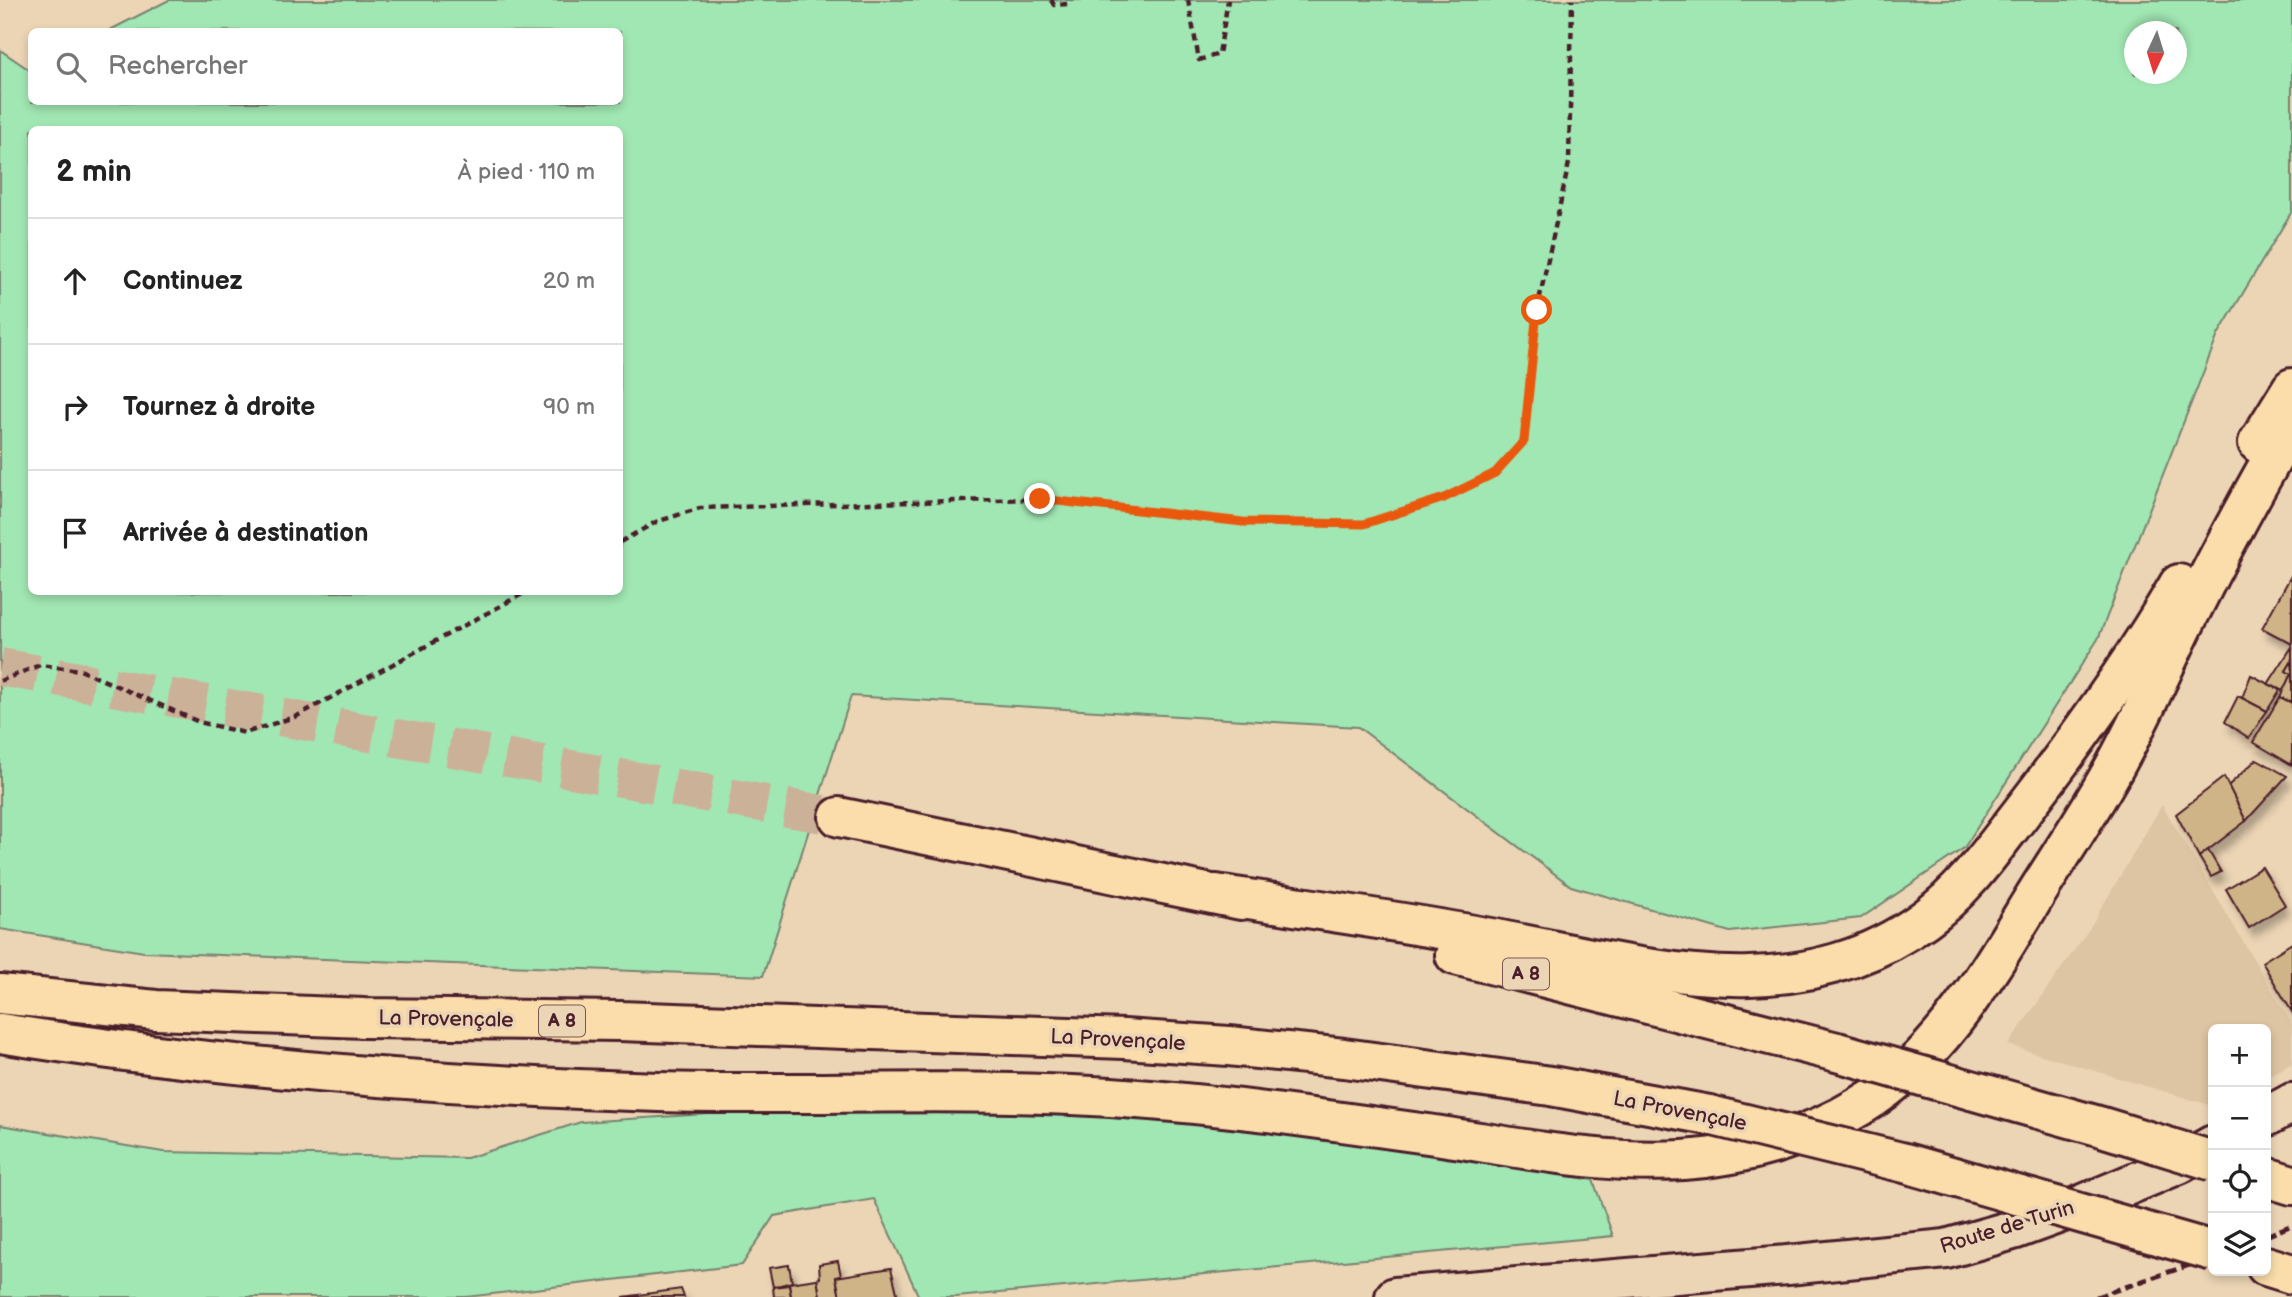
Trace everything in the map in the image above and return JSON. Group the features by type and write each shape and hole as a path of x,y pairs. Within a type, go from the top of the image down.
{"highway":[{"path":"1216,894 1700,976 1758,978 1807,970 1846,959 1891,941 1926,919 1955,894 2010,827 2080,733 2158,620 2250,456 2292,388"},
{"path":"0,1032 272,1068 524,1086 664,1092 950,1091 1090,1096 1186,1103 1564,1154 1641,1160 1717,1157 1770,1146 1825,1124 1866,1103 1924,1054 1979,986 2112,772 2193,607 2292,425"},
{"name":"A 8","path":"839,817 1216,894 1837,1052 2090,1123 2208,1159"},
{"name":"La Provençale","path":"0,995 156,1010 364,1018 620,1021 1124,1039 1344,1058 1551,1086 1709,1115 1905,1163 2208,1250"},
{"path":"2271,1179 2292,1185"},
{"path":"2271,1268 2292,1274"}],"street":[{"path":"2271,1114 2292,1103"},
{"name":"Route de Turin","path":"1395,1297 1788,1265 1946,1249 2016,1229 2074,1208 2179,1164 2208,1148"}],"path":[{"path":"1051,0 1054,5 1068,4 1070,0"},
{"path":"1188,0 1199,60 1219,54 1228,0"},
{"path":"623,540 656,522 700,508 900,502 1040,499 1243,522 1364,524 1444,498 1495,473 1524,441 1537,310 1569,163 1573,0"},
{"path":"0,681 40,665 80,670 199,722 245,733 297,716 520,595"}],"shaded area":[{"path":"2162,805 2292,1024 2292,1063 2271,1075 2271,1024 2208,1024 2208,1105 2008,1045 2089,929"}],"green space":[{"path":"169,0 2292,0 2292,211 2218,335 2098,639 1964,848 1861,918 1730,932 1571,886 1358,727 851,696 763,976 144,952 0,929 0,50 28,69 28,105 623,105 623,28 114,28"},
{"path":"821,1107 1099,1109 1370,1142 1593,1180 1613,1236 956,1297 919,1297 874,1199 774,1216 742,1265 466,1297 0,1297 0,1125 163,1152 467,1158 581,1122"}],"building":[{"path":"2292,574 2292,644 2262,628"},
{"path":"2292,647 2292,661 2286,671 2291,674 2283,691 2268,684"},
{"path":"2292,661 2292,703 2280,697 2291,674 2286,671"},
{"path":"2251,675 2280,690 2267,711 2242,698"},
{"path":"2238,696 2267,711 2249,738 2225,722"},
{"path":"2280,697 2292,703 2292,765 2253,742"},
{"path":"2257,759 2287,776 2246,821 2228,786"},
{"path":"2224,777 2246,821 2199,857 2176,814"},
{"path":"2208,850 2221,872 2211,877 2199,857"},
{"path":"2262,867 2285,905 2249,928 2226,889"},
{"path":"2292,943 2292,1012 2262,962"},
{"path":"838,1261 841,1276 836,1277 840,1297 820,1297 817,1279 820,1278 819,1264"},
{"path":"789,1265 792,1282 773,1287 769,1268"},
{"path":"891,1268 898,1297 840,1297 836,1277"},
{"path":"817,1279 820,1297 791,1297 789,1283"},
{"path":"789,1285 791,1297 774,1297 773,1287"},
{"path":"681,1289 684,1297 623,1297"}],"tunnel":[{"path":"0,667 839,817"}],"railway":[{"path":"2271,1234 2292,1225"},
{"path":"2096,1297 2208,1259"}],"route":[{"path":"1040,499 1243,522 1364,524 1444,498 1495,473 1524,441 1537,310"}]}
